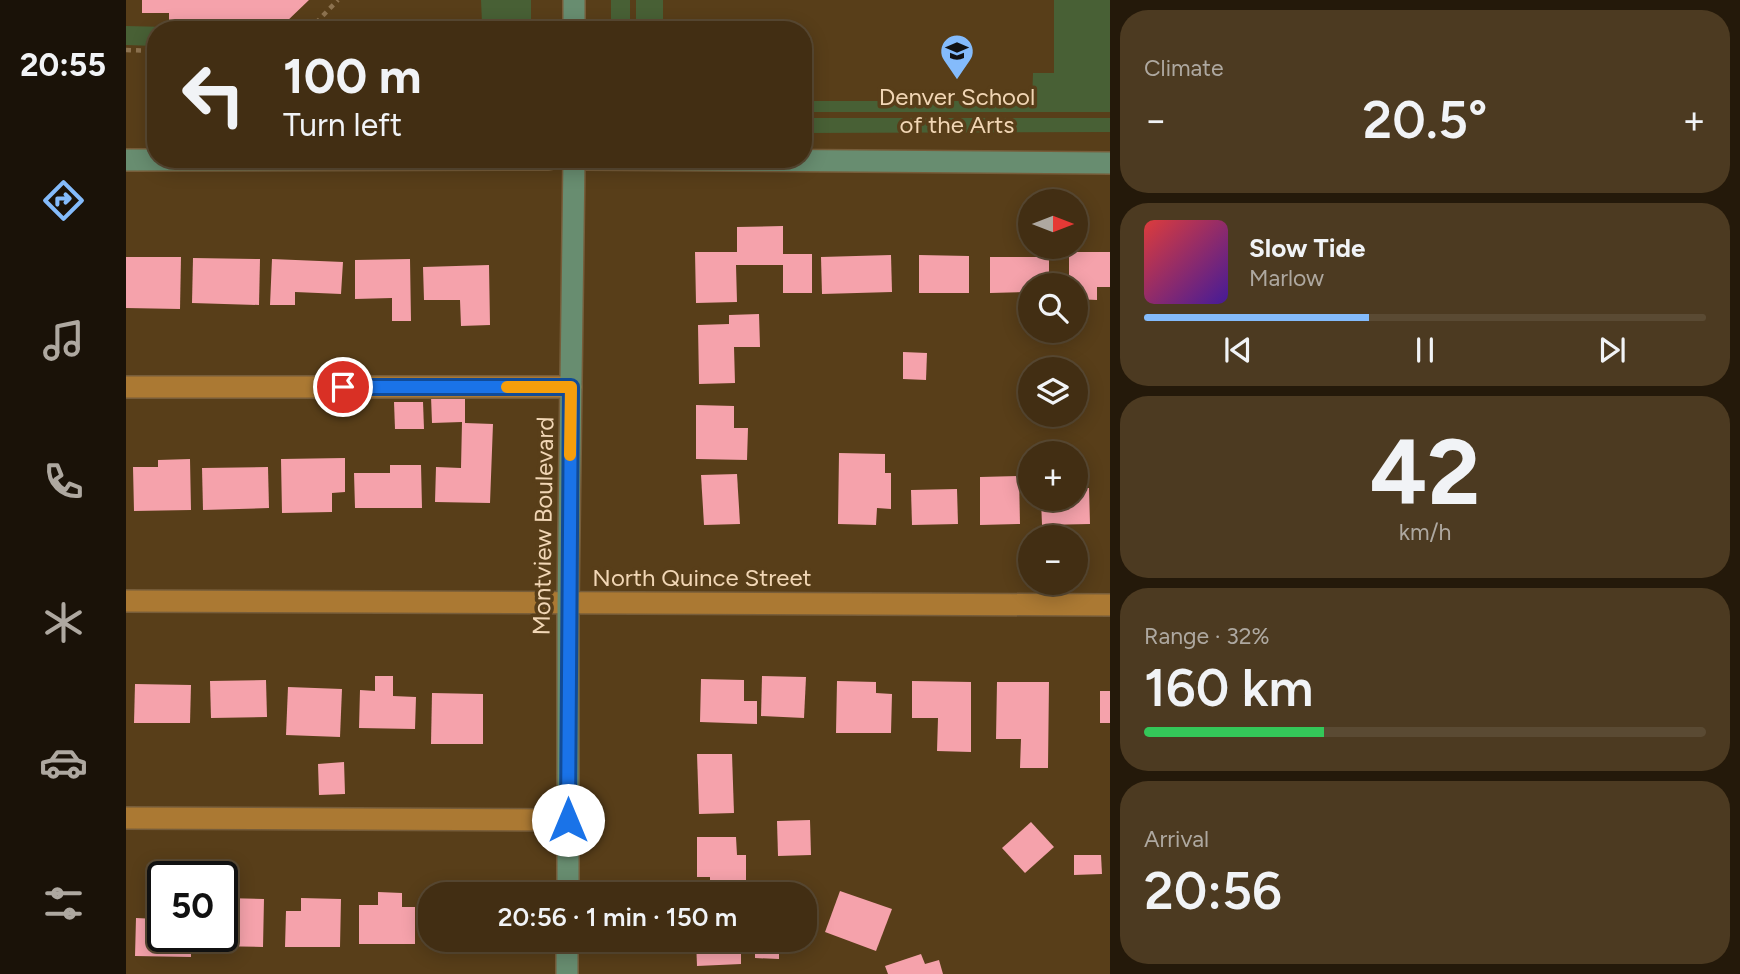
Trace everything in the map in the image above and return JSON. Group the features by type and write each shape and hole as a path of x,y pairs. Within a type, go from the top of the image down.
{"main road":[{"path":"574,0 574,21"},
{"path":"126,160 147,160"},
{"path":"812,161 1110,163"},
{"name":"Montview Boulevard","path":"568,882 568,603 574,168"},
{"path":"567,952 567,974"}],"street":[{"path":"126,387 571,387"},
{"name":"North Quince Street","path":"126,601 1110,605"},
{"path":"126,818 568,820"}],"path":[{"path":"318,21 338,0"},
{"path":"126,50 147,51"}],"green space":[{"path":"481,0 531,0 531,21 482,21"},
{"path":"611,0 630,0 630,21 611,21"},
{"path":"636,0 663,0 663,21 636,21"},
{"path":"1054,0 1110,0 1110,112 812,112 812,101 1032,101 1033,73 1054,73"},
{"path":"126,26 147,27 147,46 126,45"},
{"path":"812,118 1110,118 1110,132 812,133"}],"building":[{"path":"142,0 309,0 287,21 169,21 169,13 142,13"},
{"path":"783,226 783,254 812,254 812,293 783,293 783,265 736,265 737,302 696,303 695,252 737,252 737,227"},
{"path":"1088,252 1110,252 1110,287 1097,287 1097,300 1088,300 1088,273 1069,273 1069,259 1088,259"},
{"path":"891,255 892,292 822,294 821,257"},
{"path":"919,255 969,256 969,293 919,293"},
{"path":"126,257 181,257 180,309 126,308"},
{"path":"990,257 1049,259 1049,273 1018,273 1018,292 990,293"},
{"path":"193,258 260,259 259,305 192,303"},
{"path":"272,259 343,262 341,294 295,292 295,305 270,305"},
{"path":"410,259 411,321 392,321 392,298 355,299 355,260"},
{"path":"489,265 490,325 461,326 460,300 424,300 423,267"},
{"path":"759,314 760,347 734,347 735,383 699,384 698,325 729,324 729,315"},
{"path":"903,352 927,353 926,380 903,379"},
{"path":"465,395 465,423 493,424 490,503 435,502 436,467 461,468 462,422 432,423 431,396"},
{"path":"394,402 423,402 424,429 395,429"},
{"path":"696,405 734,406 734,428 748,428 747,460 696,459"},
{"path":"839,453 885,454 885,473 891,473 891,509 877,508 876,525 838,524"},
{"path":"345,458 345,492 332,493 332,512 282,513 281,459"},
{"path":"190,459 191,510 134,511 133,467 158,467 158,460"},
{"path":"390,465 421,465 422,508 355,508 354,473 390,473"},
{"path":"268,467 269,508 203,510 202,468"},
{"path":"737,474 740,524 704,525 701,475"},
{"path":"1018,476 1020,524 980,525 980,477"},
{"path":"1089,488 1090,524 1042,525 1041,511 1088,511"},
{"path":"957,489 958,524 912,525 911,490"},
{"path":"375,676 393,676 393,696 416,697 415,729 359,728 360,690 375,691"},
{"path":"762,676 806,677 804,718 761,716"},
{"path":"701,679 744,680 744,701 757,701 757,724 700,722"},
{"path":"266,680 267,717 211,718 210,681"},
{"path":"837,681 876,682 876,693 892,694 891,733 836,733"},
{"path":"912,681 971,682 971,752 937,751 938,718 912,718"},
{"path":"997,682 1049,682 1048,768 1020,768 1021,739 996,739"},
{"path":"135,684 191,685 190,723 134,723"},
{"path":"288,687 342,689 340,737 286,735"},
{"path":"1100,691 1110,691 1110,723 1100,723"},
{"path":"432,693 483,694 483,744 431,744"},
{"path":"697,754 732,754 734,813 699,814"},
{"path":"344,762 345,794 319,795 318,764"},
{"path":"810,820 811,855 778,856 777,821"},
{"path":"1031,822 1054,847 1025,873 1002,848"},
{"path":"697,837 736,837 737,855 746,855 746,882 710,882 710,877 697,877"},
{"path":"1074,855 1101,855 1102,874 1074,875"},
{"path":"840,891 892,909 876,951 825,932"},
{"path":"378,892 402,893 402,907 415,907 415,944 359,944 359,905 378,905"},
{"path":"238,898 264,899 263,947 238,947"},
{"path":"301,898 341,899 340,947 285,947 286,911 301,911"},
{"path":"136,918 147,919 147,952 191,952 191,957 135,956"},
{"path":"696,952 741,952 741,964 697,966"},
{"path":"755,952 779,952 779,959 755,958"},
{"path":"921,954 925,964 939,960 943,974 888,974 885,966"}],"slow traffic":[{"path":"507,387 571,387 570,455"}],"place":[{"name":"Denver School of the Arts","path":"957,81"}],"route":[{"path":"343,387 571,387 568,820"}]}
